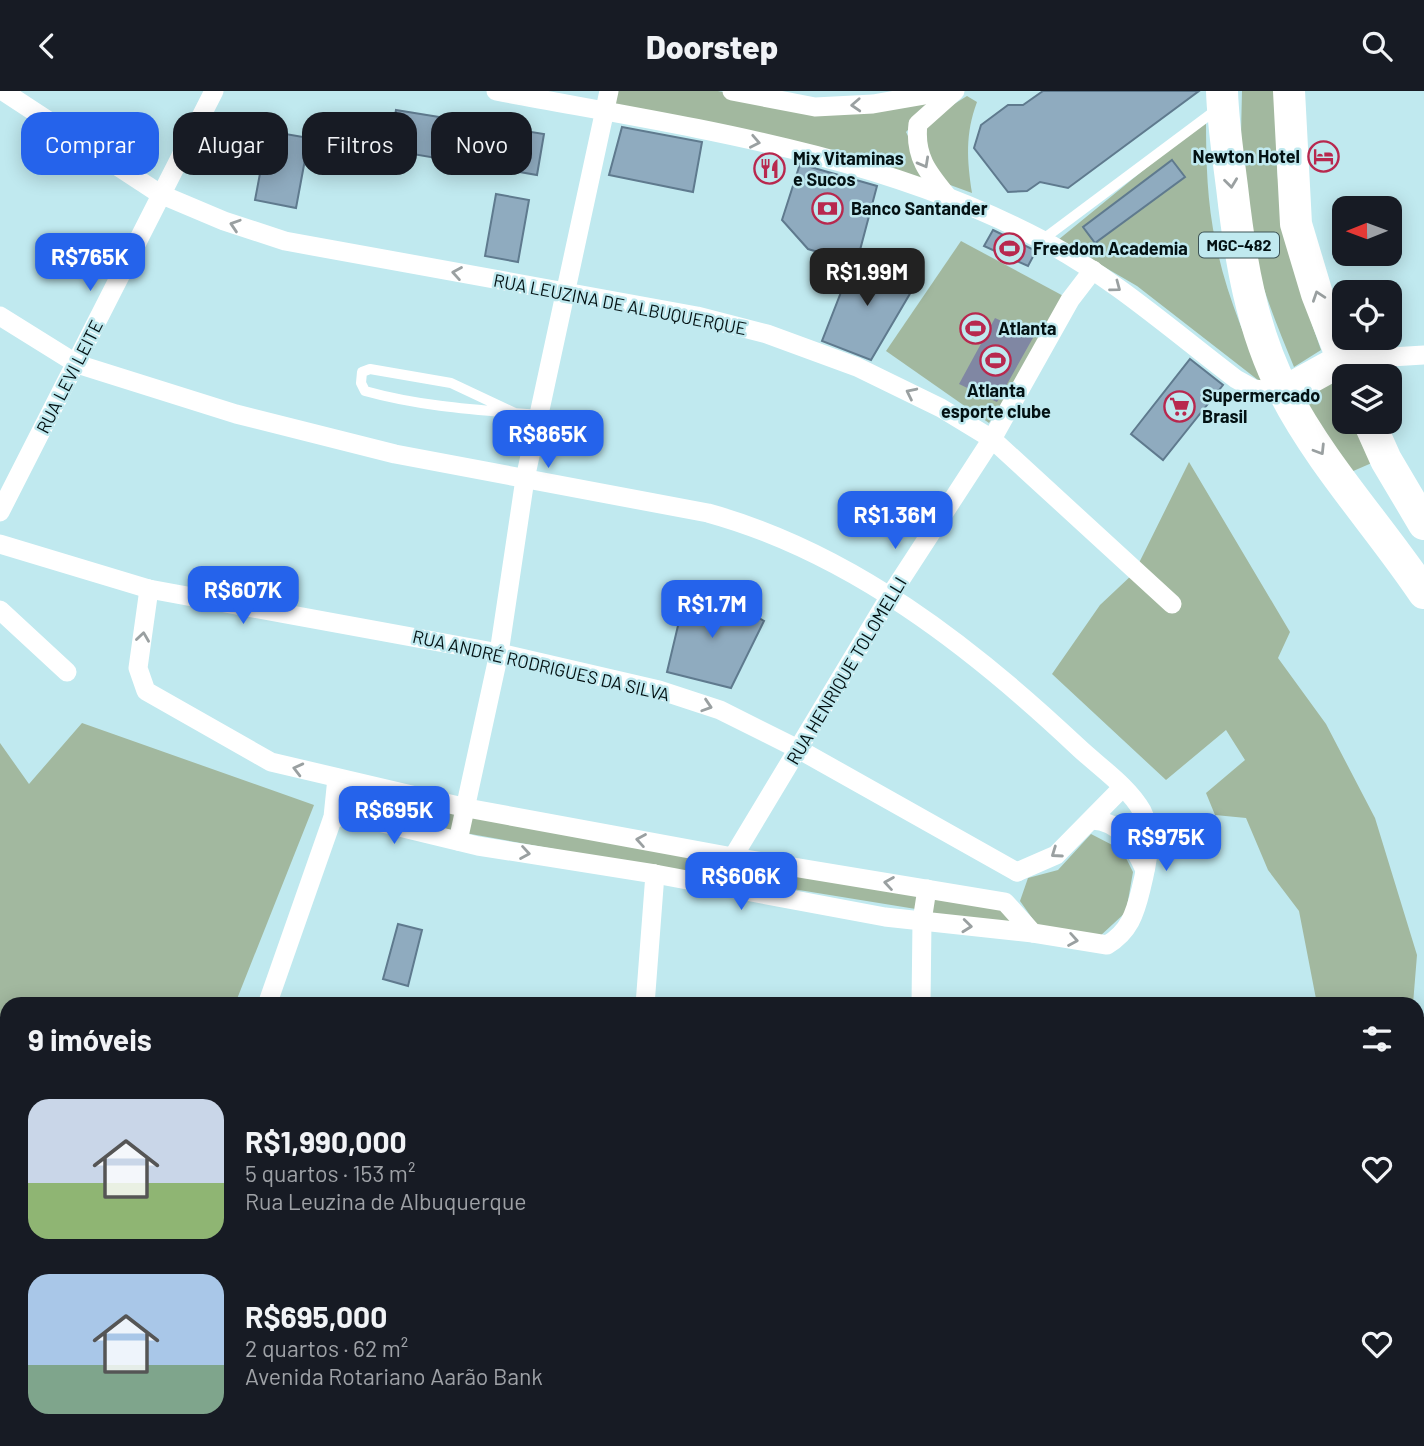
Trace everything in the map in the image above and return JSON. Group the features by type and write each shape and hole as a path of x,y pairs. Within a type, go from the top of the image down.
{"highway":[{"name":"MGC-482","path":"1289,91 1296,224 1317,294 1344,364"},
{"name":"MGC-482","path":"1222,98 1237,235 1250,307 1284,392 1348,488 1424,593"},
{"path":"1284,392 1332,373"},
{"path":"1375,434 1386,460 1421,521"},
{"path":"1348,488 1367,487 1380,479 1386,460"},
{"path":"1386,540 1388,523 1397,516 1421,521"}],"street":[{"name":"RUA LEUZINA DE ALBUQUERQUE","path":"4,91 160,194 224,222 285,241 689,314 772,336 857,367 941,408 992,439 1172,604"},
{"name":"RUA LEVI LEITE","path":"0,512 214,91"},
{"path":"496,91 809,152 948,197 1042,240 1093,270 1236,379 1254,389 1284,392"},
{"path":"458,841 499,653 525,479 608,91"},
{"path":"732,91 815,107 873,104 948,91"},
{"path":"948,197 918,155 916,140 918,124 956,91"},
{"name":"RUA HENRIQUE TOLOMELLI","path":"723,888 733,857 800,750 890,596 992,439 1070,300 1093,270"},
{"path":"0,316 77,364 249,418 395,454 708,513 759,527 815,554 890,596 1013,685 1122,788 1142,811 1149,841 1146,871 1135,916 1122,936 1107,945 1033,933 922,921 458,841 358,817 333,817"},
{"path":"1370,364 1424,355"},
{"name":"RUA ANDRÉ RODRIGUES DA SILVA","path":"0,544 149,589 499,653 659,690 720,711 800,750 1017,872"},
{"path":"149,589 138,668 146,691 271,762 467,808 733,857 1005,902 1033,933"},
{"path":"0,610 67,672"},
{"path":"270,997 333,817 337,778"},
{"path":"1005,902 1017,872 1056,855 1122,788"},
{"path":"1092,820 1107,821 1134,845 1146,871"},
{"path":"646,997 655,874"},
{"path":"921,997 922,921 927,889"}],"lane":[{"path":"1042,240 1222,98"},
{"path":"515,413 450,383 370,369 362,372 360,383 365,391 407,403 515,413 538,415"}],"green space":[{"path":"614,91 718,91 779,105 938,98 906,132 936,192 611,109"},
{"path":"1242,91 1278,91 1276,158 1279,190 1299,283 1321,350 1294,367 1262,282 1248,230 1242,178"},
{"path":"967,96 977,102 970,125 968,147 972,193 942,182 926,146 922,124"},
{"path":"1206,119 1209,198 1220,263 1237,317 1267,387 1137,286 1058,240"},
{"name":"Atlanta","path":"961,241 1069,299 989,423 886,351"},
{"path":"1330,374 1332,434 1359,434 1374,462 1351,472 1300,393"},
{"path":"1189,462 1290,632 1278,658 1326,724 1375,818 1417,955 1414,997 1316,997 1299,911 1268,870 1246,818 1215,815 1206,793 1245,760 1226,730 1166,780 1052,674 1100,605 1134,573"},
{"path":"82,723 314,805 238,997 0,997 0,743 29,784"},
{"path":"354,785 456,812 455,831 361,811"},
{"path":"466,816 727,860 722,879 465,833"},
{"path":"1091,834 1122,850 1133,872 1126,912 1099,937 1037,925 1020,901 1028,878 1058,870"},
{"path":"735,862 922,893 922,910 731,879"},
{"path":"932,897 1002,906 1023,927 932,914"}],"water":[{"name":"Atlanta esporte clube","path":"995,318 1034,336 997,402 959,384"}],"building":[{"path":"1043,91 1199,91 1068,188 1040,182 1027,191 1008,192 974,148 981,125 1008,105 1023,105"},
{"path":"417,113 431,116 431,157 417,155"},
{"path":"622,127 702,142 693,192 609,175"},
{"path":"532,132 544,134 537,175 532,174"},
{"path":"288,134 302,137 302,175 296,208 255,200 260,175 288,175"},
{"path":"1172,160 1185,177 1095,243 1083,227"},
{"name":"Banco Santander","path":"800,164 877,186 860,250 828,255 808,249 782,220"},
{"path":"496,194 529,200 518,262 485,256"},
{"name":"Freedom Academia","path":"993,230 1036,251 1028,266 984,246"},
{"path":"854,259 918,280 871,360 822,341"},
{"name":"Supermercado Brasil","path":"1190,359 1223,385 1163,460 1131,434"},
{"path":"686,592 732,603 764,621 731,688 667,672"},
{"path":"398,924 422,930 408,986 383,979"}],"place":[{"name":"Newton Hotel","path":"1323,157"},
{"name":"Mix Vitaminas e Sucos","path":"770,169"},
{"name":"Banco Santander","path":"828,209"},
{"name":"Freedom Academia","path":"1010,249"},
{"name":"Atlanta","path":"975,329"},
{"name":"Atlanta esporte clube","path":"996,360"},
{"name":"Supermercado Brasil","path":"1179,406"}]}
